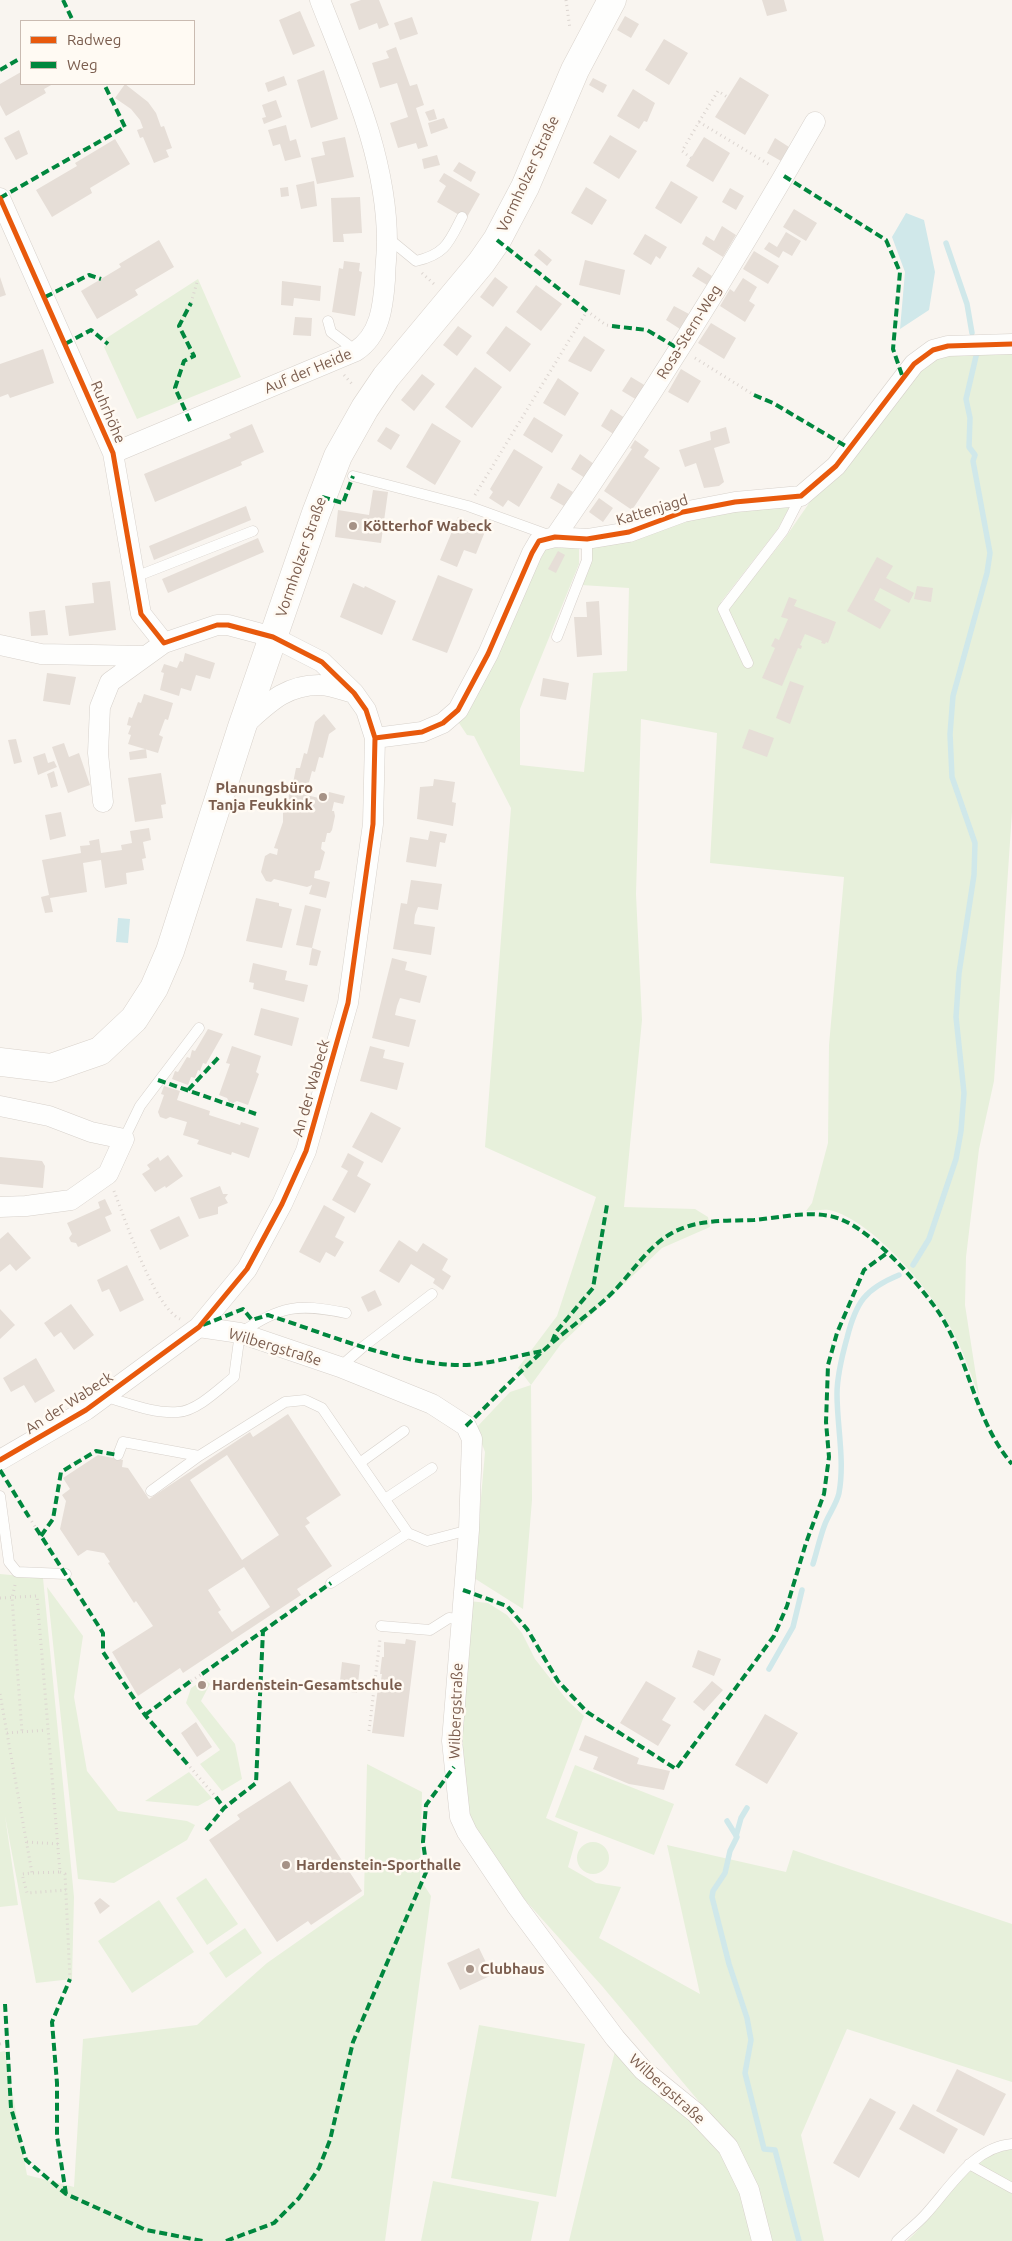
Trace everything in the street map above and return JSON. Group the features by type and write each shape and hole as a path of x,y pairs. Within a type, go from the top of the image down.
{"main road":[{"name":"Vormholzer Straße","path":"0,1062 51,1068 100,1051 134,1019 154,988 170,951 242,727 316,513 338,456 369,401 410,347 475,270 497,240 525,187 575,70 612,0"}],"street":[{"name":"Auf der Heide","path":"113,453 356,351 365,345 372,335 378,321 383,300 387,236 384,202 373,146 350,76 320,0"},
{"name":"Rosa-Stern-Weg","path":"555,537 614,452 680,349 815,122"},
{"name":"Ruhrhöhe","path":"0,198 113,453 141,614 164,643"},
{"path":"801,496 836,466 914,364 933,350 948,346 1012,344"},
{"name":"Kattenjagd","path":"555,537 587,539 628,532 683,512 726,504 801,496"},
{"path":"375,738 422,732 443,723 458,710 488,654 532,553 540,541 555,537"},
{"name":"An der Wabeck","path":"0,1460 106,1397 199,1327 247,1268 282,1204 306,1151 348,1003 373,824 375,738 366,710 354,693 322,662 273,637 228,625 217,625 164,643 110,682 100,707 98,753 102,802"},
{"path":"0,646 41,654 144,656"},
{"path":"242,727 277,696 290,689 320,685 354,693"},
{"path":"0,1106 49,1116 91,1132 124,1139 108,1174 71,1200 26,1206 0,1207"},
{"name":"Wilbergstraße","path":"199,1327 240,1333 340,1367 432,1404 466,1426 472,1439 469,1530 452,1741 460,1817 467,1832 516,1905 615,2038 643,2070 696,2113 728,2147 749,2190 762,2241"}],"lane":[{"path":"387,236 416,261 428,258 446,248 462,217"},
{"path":"328,320 332,332 356,351"},
{"path":"353,476 468,506 555,537"},
{"path":"748,663 723,608 783,530 801,496"},
{"path":"135,577 253,531"},
{"path":"557,637 587,560 587,539"},
{"path":"124,1139 140,1106 199,1028"},
{"path":"340,1367 364,1346 432,1294"},
{"path":"106,1397 147,1408 179,1412 206,1400 234,1377 240,1333 268,1315 289,1308 346,1313"},
{"path":"151,1491 198,1456 285,1402 305,1400 322,1408 408,1533 427,1542 469,1530"},
{"path":"360,1462 404,1431"},
{"path":"118,1454 123,1442 198,1456"},
{"path":"385,1499 432,1468"},
{"path":"0,1496 9,1562 17,1572 66,1574"},
{"path":"331,1583 408,1533"},
{"path":"381,1626 430,1630 449,1618 461,1619"},
{"path":"897,2241 924,2216 969,2164 999,2145 1012,2144"},
{"path":"969,2164 1012,2188"}],"path":[{"path":"691,158 682,152 718,91 727,97"},
{"path":"700,122 776,169 784,176"},
{"path":"425,276 429,280"},
{"path":"191,303 198,280"},
{"path":"468,506 587,311 606,325 612,326"},
{"path":"680,349 754,395"},
{"path":"331,362 369,401"},
{"path":"108,1174 150,1278 172,1315 199,1327"},
{"path":"28,1517 36,1528"},
{"path":"17,1572 12,1598 22,1732"},
{"path":"0,1598 37,1596 60,1872"},
{"path":"369,1731 381,1626"},
{"path":"190,1681 202,1674"},
{"path":"0,1694 32,1873"},
{"path":"7,1733 47,1730"},
{"path":"190,1767 216,1796"},
{"path":"27,1842 58,1844"},
{"path":"66,1890 27,1893 22,1874 60,1872 65,1874 66,1890 70,1979"},
{"path":"0,2044 8,2042"}],"green space":[{"path":"198,279 241,377 137,419 104,347 107,344 105,339"},
{"path":"1012,348 1012,812 994,1081 979,1149 966,1257 965,1305 979,1395 947,1321 920,1282 902,1262 865,1228 846,1216 829,1210 806,1211 812,1203 828,1143 829,1045 844,877 710,863 717,733 641,719 636,894 642,1020 624,1207 695,1209 708,1217 710,1227 662,1248 561,1344 531,1385 518,1368 557,1316 596,1197 485,1147 511,808 474,736 467,735 457,720 491,661 546,548 579,548 579,564 520,709 520,765 584,772 593,673 627,671 629,588 581,585 592,546 686,517 792,503 777,530 721,602 729,608 785,538 823,483 932,353"},
{"path":"531,1385 532,1500 523,1609 474,1578 485,1452 476,1428 510,1392"},
{"path":"0,1574 43,1578 74,1897 72,1979 36,1983 5,1816 18,1905 0,1907"},
{"path":"47,1587 83,1636 74,1697 87,1771 118,1811 187,1821 195,1825 187,1840 114,1883 78,1879"},
{"path":"469,1601 488,1603 507,1615 522,1633 535,1659 567,1700 584,1716 546,1818 578,1832 568,1867 596,1883 621,1887 599,1938 700,1994 667,1845 786,1872 793,1850 1012,1924 1012,2082 847,2029 801,2135 824,2241 768,2241 712,2117 602,1986 525,1900 492,1858 465,1815 460,1774"},
{"path":"205,1679 210,1684 201,1701 235,1744 242,1779 222,1791 200,1764 220,1750 186,1703 191,1688"},
{"path":"367,1764 422,1792 420,1879 431,1896 385,2241 0,2241 0,2052 5,2051 27,2175 74,2187 83,2039 197,2025 267,1963 364,1895"},
{"path":"575,1765 674,1804 654,1855 555,1817"},
{"path":"189,1772 212,1798 198,1806 145,1801"},
{"path":"593,1842 604,1847 609,1858 604,1869 593,1874 582,1869 577,1858 582,1847"},
{"path":"206,1878 238,1924 207,1945 176,1898"},
{"path":"159,1900 194,1952 132,1993 98,1941"},
{"path":"245,1928 262,1953 226,1978 209,1953"},
{"path":"479,2025 585,2044 556,2197 451,2178"},
{"path":"616,2047 724,2149 758,2241 569,2241"},
{"path":"1012,2148 1012,2241 907,2241 968,2171 997,2151"},
{"path":"433,2181 539,2202 531,2241 421,2241"}],"water":[{"path":"906,213 924,220 935,272 929,310 900,329 905,272 892,237"},
{"path":"118,918 130,919 128,943 116,942"}],"building":[{"path":"361,0 379,0 389,25 379,29 377,23 359,30 350,4"},
{"path":"762,0 784,0 787,11 767,16"},
{"path":"300,11 315,46 293,55 279,20"},
{"path":"625,16 639,24 631,38 617,30"},
{"path":"412,17 418,34 400,40 394,23"},
{"path":"664,39 688,53 669,85 645,70"},
{"path":"396,47 410,86 417,84 424,105 416,108 428,146 418,149 416,143 398,148 390,123 408,117 397,83 380,88 372,63 389,58 386,51"},
{"path":"324,70 338,119 311,128 297,80"},
{"path":"20,73 20,85 51,85 44,89 46,93 6,116 0,105 0,84"},
{"path":"284,76 287,85 268,92 265,83"},
{"path":"740,77 769,95 745,135 715,117"},
{"path":"593,78 607,85 603,93 589,85"},
{"path":"124,85 126,85 148,102 156,113 161,127 164,126 172,148 166,150 169,157 154,163 143,137 140,138 137,130 143,128 140,120 131,109 115,98"},
{"path":"633,89 655,103 647,122 644,121 639,129 617,116"},
{"path":"276,100 282,117 264,124 262,118 266,117 262,105"},
{"path":"434,109 437,119 429,121 425,112"},
{"path":"444,118 448,128 431,134 428,123"},
{"path":"286,125 290,141 296,139 301,157 285,161 280,144 273,146 268,130"},
{"path":"19,130 28,154 16,160 4,138"},
{"path":"610,135 637,151 619,179 593,163"},
{"path":"345,137 354,177 317,184 311,158 325,155 322,142"},
{"path":"704,137 730,153 713,182 686,166"},
{"path":"775,138 789,147 781,161 767,153"},
{"path":"115,139 130,164 90,188 92,193 52,217 36,190 77,166 75,163"},
{"path":"437,155 440,165 424,169 422,159"},
{"path":"459,162 476,172 471,182 453,171"},
{"path":"444,173 480,194 466,219 437,202 446,186 439,181"},
{"path":"314,181 317,206 301,209 296,185"},
{"path":"671,181 698,197 681,224 655,208"},
{"path":"288,187 289,196 281,197 280,188"},
{"path":"586,187 607,200 592,225 571,213"},
{"path":"730,188 744,196 736,210 722,202"},
{"path":"360,197 362,233 343,234 344,242 333,242 331,198"},
{"path":"794,209 817,223 806,241 783,227"},
{"path":"722,226 736,235 723,257 702,244 706,236 714,241"},
{"path":"786,232 801,241 792,256 783,251 779,258 764,249 769,242 777,247"},
{"path":"645,234 667,247 660,259 656,256 651,265 633,254"},
{"path":"159,240 174,267 135,290 138,295 97,319 81,291 121,267 119,264"},
{"path":"539,249 552,260 547,266 534,255"},
{"path":"754,251 779,266 768,284 743,269"},
{"path":"585,260 625,270 620,295 579,285"},
{"path":"344,261 360,263 359,271 362,272 355,316 332,312 339,268 343,269"},
{"path":"698,267 712,276 707,285 692,276"},
{"path":"0,277 6,295 0,297"},
{"path":"495,277 508,287 493,307 480,297"},
{"path":"743,278 757,287 749,301 755,305 745,322 720,306 730,289 734,292"},
{"path":"282,281 321,286 320,301 294,298 293,306 281,305"},
{"path":"536,285 562,304 541,331 516,312"},
{"path":"674,306 689,314 680,329 666,320"},
{"path":"295,317 312,318 311,336 293,335"},
{"path":"711,323 736,338 724,359 698,343"},
{"path":"458,326 472,336 457,356 443,345"},
{"path":"506,326 531,344 510,372 486,353"},
{"path":"584,336 605,350 591,372 568,361"},
{"path":"43,349 54,383 10,398 8,394 0,397 0,364"},
{"path":"475,367 502,387 472,428 445,407"},
{"path":"681,369 701,381 688,403 668,392"},
{"path":"422,374 435,384 414,411 401,400"},
{"path":"631,377 646,386 637,400 622,391"},
{"path":"558,378 579,393 565,416 543,403"},
{"path":"611,409 625,418 615,435 601,426"},
{"path":"534,417 563,435 552,453 523,435"},
{"path":"432,423 461,441 435,485 406,467"},
{"path":"252,424 264,452 241,462 242,465 155,502 144,474 231,438 229,434"},
{"path":"386,427 400,435 391,450 377,441"},
{"path":"726,427 730,443 714,448 724,482 719,486 704,488 696,463 685,467 679,450 711,440 710,432"},
{"path":"635,440 649,450 644,457 660,468 632,510 604,491 632,449 630,448"},
{"path":"514,449 543,467 519,507 508,500 503,507 489,498 493,492 490,489"},
{"path":"580,454 594,464 585,478 571,469"},
{"path":"558,483 573,492 564,506 550,498"},
{"path":"373,490 388,492 381,543 335,537 338,510 369,515"},
{"path":"599,498 613,508 603,522 589,512"},
{"path":"246,506 251,520 154,560 149,546"},
{"path":"458,517 486,529 476,554 464,550 457,567 440,560"},
{"path":"258,538 264,552 168,593 162,579"},
{"path":"558,551 565,555 556,573 548,569"},
{"path":"877,557 893,566 886,578 914,593 909,603 880,588 874,600 891,610 880,629 847,611"},
{"path":"438,575 473,589 447,653 412,640"},
{"path":"110,581 116,630 69,636 65,606 94,603 92,583"},
{"path":"353,583 364,588 365,586 396,601 382,635 340,617"},
{"path":"917,586 933,588 931,602 914,599"},
{"path":"789,597 797,600 794,606 836,622 828,643 821,643 822,641 805,634 800,645 802,646 801,649 798,648 782,686 762,678 775,648 771,646 775,638 779,640 788,619 781,617"},
{"path":"599,601 602,655 577,657 574,617 587,617 586,602"},
{"path":"45,610 48,635 31,636 29,612"},
{"path":"185,653 215,663 210,679 196,675 191,691 181,688 179,696 160,690 164,673 161,672 164,664 177,668 180,661 183,662"},
{"path":"47,673 76,677 70,705 43,701"},
{"path":"543,678 569,683 566,700 540,696"},
{"path":"790,681 804,686 790,724 776,718"},
{"path":"144,694 173,703 168,720 165,719 159,735 163,737 158,753 128,744 131,735 128,734 131,726 127,725 129,717 132,718 138,702 141,703"},
{"path":"324,714 336,729 329,734 323,758 319,757 315,772 312,771 308,786 293,783 296,768 300,768 304,753 307,754 315,722"},
{"path":"749,729 774,738 767,757 742,748"},
{"path":"16,739 22,762 14,764 8,740"},
{"path":"64,743 69,757 79,753 90,785 68,793 52,747"},
{"path":"146,749 147,758 130,760 129,752"},
{"path":"45,753 48,763 54,761 57,767 38,775 33,757"},
{"path":"54,771 58,786 51,788 47,774"},
{"path":"161,773 166,804 161,805 163,818 135,822 128,778"},
{"path":"434,779 455,782 452,802 456,803 453,826 417,819 420,787 433,786"},
{"path":"290,791 327,800 329,792 345,796 343,804 334,802 332,811 334,811 335,816 332,830 330,833 327,833 325,842 322,842 321,849 325,852 320,870 315,871 314,878 330,882 326,898 309,894 312,885 307,887 274,879 271,882 266,881 261,872 265,856 270,853 277,855 278,849 274,848 283,822 283,809"},
{"path":"61,812 66,836 50,840 45,815"},
{"path":"149,828 151,840 143,842 146,858 142,859 144,870 126,873 127,884 105,888 101,860 83,863 87,892 50,898 53,912 45,913 41,897 49,895 42,860 81,853 80,846 90,845 89,841 99,839 101,853 122,850 121,845 132,843 130,831"},
{"path":"430,831 447,834 445,843 440,842 436,867 406,862 410,837 428,840"},
{"path":"411,880 442,884 438,910 418,907 415,915 414,924 435,927 431,955 393,949 401,903 407,904"},
{"path":"256,898 279,903 279,906 292,909 282,948 246,941"},
{"path":"305,905 321,909 312,948 296,945"},
{"path":"312,948 321,951 317,966 309,965"},
{"path":"392,958 407,962 405,970 427,976 420,1003 400,998 397,1006 395,1015 416,1020 409,1047 372,1038"},
{"path":"253,963 287,971 285,980 308,985 304,1002 253,989 254,983 249,982"},
{"path":"261,1008 299,1018 292,1046 254,1035"},
{"path":"208,1029 223,1034 206,1064 203,1063 195,1078 191,1077 188,1085 172,1079 175,1071 178,1072 187,1057 190,1058 192,1050 195,1051"},
{"path":"232,1046 261,1056 256,1072 259,1074 248,1105 237,1101 229,1102 227,1098 219,1095 230,1064 226,1063"},
{"path":"370,1046 385,1050 383,1058 404,1063 397,1090 360,1081"},
{"path":"164,1086 180,1091 177,1100 210,1111 209,1115 240,1125 241,1122 259,1128 249,1158 232,1152 231,1155 197,1144 199,1140 183,1135 187,1122 170,1117 166,1119 160,1117 158,1112 164,1095 161,1094"},
{"path":"371,1112 401,1128 382,1163 352,1147"},
{"path":"348,1153 364,1162 357,1176 371,1184 355,1213 332,1200 348,1171 341,1167"},
{"path":"168,1155 183,1176 166,1188 165,1186 155,1192 142,1174 150,1169 147,1165 158,1157 160,1161"},
{"path":"0,1157 42,1161 45,1166 43,1188 0,1184"},
{"path":"220,1186 223,1194 228,1194 225,1198 228,1203 218,1207 218,1214 199,1219 190,1198"},
{"path":"105,1199 112,1214 105,1217 111,1231 78,1247 69,1238 72,1234 67,1223 100,1208 98,1202"},
{"path":"324,1205 345,1217 335,1237 344,1242 335,1257 326,1252 320,1263 299,1252"},
{"path":"179,1216 189,1236 160,1250 150,1230"},
{"path":"8,1232 31,1258 16,1271 10,1264 0,1272 0,1239"},
{"path":"399,1240 417,1252 423,1243 448,1259 442,1270 451,1276 443,1290 433,1283 435,1279 411,1264 399,1283 379,1271"},
{"path":"127,1265 144,1300 120,1312 109,1289 102,1292 97,1280"},
{"path":"375,1290 382,1305 368,1312 361,1297"},
{"path":"71,1304 94,1335 74,1350 61,1332 54,1337 44,1323"},
{"path":"0,1309 15,1325 0,1339"},
{"path":"36,1358 55,1391 35,1403 24,1385 11,1392 3,1378"},
{"name":"Hardenstein-Gesamtschule","path":"288,1414 341,1495 306,1518 310,1523 305,1526 332,1566 297,1589 301,1595 183,1673 180,1668 138,1696 112,1652 153,1626 136,1601 134,1603 108,1563 110,1562 104,1553 87,1550 78,1556 60,1529 66,1501 62,1495 70,1489 63,1478 98,1455 123,1460 122,1467 128,1468 149,1499 250,1432 253,1437","holes":["227,1455 279,1535 242,1560 190,1480","244,1567 270,1607 232,1632 218,1612 221,1610 208,1590"]},
{"path":"406,1639 416,1641 404,1737 372,1733 379,1680 381,1680 382,1674 380,1674 382,1657 384,1657 384,1642 405,1644"},
{"path":"698,1650 721,1659 714,1676 692,1667"},
{"path":"342,1662 360,1665 357,1693 339,1690"},
{"path":"646,1681 676,1698 662,1720 671,1725 658,1746 620,1723"},
{"path":"712,1681 723,1690 704,1711 693,1702"},
{"path":"765,1714 798,1733 767,1784 735,1765"},
{"path":"196,1722 212,1747 197,1757 181,1733"},
{"path":"585,1735 639,1758 637,1764 670,1771 664,1790 629,1784 593,1769 598,1757 579,1750"},
{"name":"Hardenstein-Sporthalle","path":"290,1781 362,1891 311,1925 308,1921 277,1942 209,1840 240,1819 237,1815"},
{"path":"100,1898 110,1906 100,1914 94,1903"},
{"name":"Clubhaus","path":"479,1948 492,1975 460,1990 447,1963"},
{"path":"957,2069 1006,2094 984,2136 936,2111"},
{"path":"870,2098 896,2112 859,2178 833,2163"},
{"path":"913,2104 958,2129 944,2154 899,2129"}],"waterway":[{"path":"946,243 967,304 972,333"},
{"path":"913,1265 929,1239 956,1159 961,1131 964,1093 956,1017 959,973 974,875 975,843 952,777 950,734 953,696 987,573 990,553 973,461 975,455 969,447 970,418 966,399 977,352"},
{"path":"813,1564 825,1524 837,1501 841,1481 837,1387 850,1326 858,1306 864,1298 887,1280 899,1275"},
{"path":"769,1669 793,1627 802,1590"},
{"path":"736,1836 741,1818 747,1808"},
{"path":"727,1821 737,1837 730,1851 725,1873 713,1891 712,1897 729,1964 747,2018 751,2040 745,2073 764,2149 775,2150 799,2241"}],"marked path":[{"path":"63,0 73,20"},
{"path":"0,70 20,59"},
{"path":"0,198 125,127 104,85"},
{"path":"784,176 886,240 900,272 893,349 903,378"},
{"path":"497,240 587,311"},
{"path":"45,297 89,275 101,279"},
{"path":"190,421 175,388 184,361 194,356 179,326 191,303"},
{"path":"612,326 647,330 679,349"},
{"path":"65,344 91,330 108,344"},
{"path":"754,395 773,403 849,448"},
{"path":"322,497 343,503 353,476"},
{"path":"188,1090 220,1056"},
{"path":"158,1080 256,1114"},
{"path":"552,1342 556,1332 593,1288 607,1205"},
{"path":"466,1426 551,1343 605,1300 663,1238 682,1228 702,1223 821,1215 844,1221 873,1240 902,1267 926,1295 946,1325 956,1345 988,1427 1012,1464"},
{"path":"463,1590 507,1606 527,1629 558,1681 587,1712 676,1769 774,1636 787,1606 806,1543 824,1494 829,1457 826,1422 828,1365 837,1333 864,1270 887,1253"},
{"path":"203,1325 243,1309 252,1320 268,1315 364,1348 439,1364 463,1365 482,1363 542,1351"},
{"path":"41,1536 53,1519 61,1472 96,1451 118,1455"},
{"path":"0,1470 29,1517"},
{"path":"36,1528 103,1633 103,1652 145,1715 190,1767"},
{"path":"202,1674 331,1583"},
{"path":"206,1830 224,1808 256,1783 263,1631"},
{"path":"145,1715 191,1681"},
{"path":"226,2241 274,2223 299,2198 319,2168 330,2140 353,2042 427,1870 423,1842 426,1805 454,1767"},
{"path":"216,1797 224,1808"},
{"path":"66,2194 57,2136 57,2083 52,2022 70,1979"},
{"path":"5,2004 11,2108 26,2160 66,2194 146,2230 203,2241"}],"cycle path":[{"path":"0,198 113,453 141,614 164,643 217,625 228,625 273,637 322,662 354,693 366,710 375,738 373,824 348,1003 306,1151 282,1204 247,1269 199,1327 86,1410 0,1460"},
{"path":"375,738 422,732 443,723 458,710 488,654 539,541 555,537 587,539 629,532 683,512 735,502 801,496 836,466 914,364 933,350 948,346 1012,344"}],"place":[{"name":"Kötterhof Wabeck","path":"353,526"},
{"name":"Planungsbüro Tanja Feukkink","path":"323,797"},
{"name":"Hardenstein-Gesamtschule","path":"202,1685"},
{"name":"Hardenstein-Sporthalle","path":"286,1865"},
{"name":"Clubhaus","path":"470,1969"}]}
